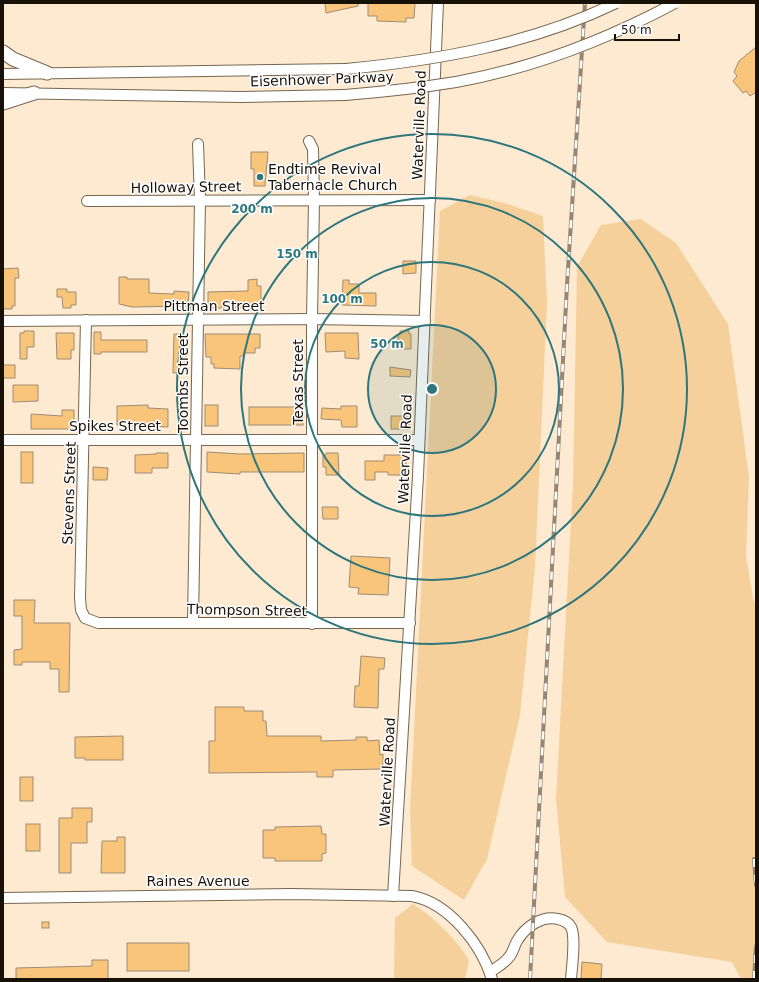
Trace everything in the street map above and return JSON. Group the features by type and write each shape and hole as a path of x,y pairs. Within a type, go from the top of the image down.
{"main road":[{"path":"3,52 12,59 47,73"},
{"path":"3,103 34,93"}],"street":[{"name":"Waterville Road","path":"393,896 410,623 425,321 438,3"},
{"name":"Eisenhower Parkway","path":"3,74 346,69 423,61 491,48 548,30 616,3"},
{"name":"Eisenhower Parkway","path":"3,92 241,97 345,95 406,90 457,82 504,71 560,54 593,42 675,3"},
{"name":"Texas Street","path":"309,141 313,149 314,200 312,319 312,624"},
{"name":"Toombs Street","path":"193,623 200,200 198,144"},
{"name":"Holloway Street","path":"87,201 157,202 200,200 430,200"},
{"name":"Pittman Street","path":"3,321 312,319 425,321"},
{"name":"Stevens Street","path":"85,618 81,610 80,598 85,439 86,320"},
{"name":"Spikes Street","path":"3,440 419,440"},
{"name":"Thompson Street","path":"85,618 98,623 410,623"},
{"name":"Raines Avenue","path":"3,898 291,894 422,897 443,908 455,919 486,962 491,975"},
{"path":"491,975 510,956 517,940 528,928 546,918 556,918 566,922 571,927 573,941 571,979"}],"shaded area":[{"path":"470,195 504,203 543,216 547,303 535,567 520,715 487,859 464,900 412,866 410,811 440,211"},
{"path":"641,219 676,243 728,324 749,477 746,555 753,598 756,606 756,979 741,979 732,962 607,942 565,897 556,799 573,484 577,267 601,225"},
{"path":"413,904 451,936 469,960 465,979 394,979 395,918"}],"building":[{"path":"325,3 358,3 358,6 326,13"},
{"path":"368,3 415,3 414,18 406,18 406,22 377,21 377,16 368,16"},
{"path":"756,47 756,92 750,96 746,91 743,93 733,81 737,76 734,72 739,61"},
{"name":"Endtime Revival Tabernacle Church","path":"251,152 268,152 265,186 254,186 254,169 251,169"},
{"path":"403,261 416,261 416,273 403,274"},
{"path":"18,268 19,278 15,278 15,306 12,306 12,309 3,309 3,269"},
{"path":"119,277 127,277 127,279 149,279 149,293 174,294 174,291 189,292 188,306 132,307 119,304"},
{"path":"257,279 257,286 261,286 261,305 258,305 258,308 208,308 208,292 248,291 248,280"},
{"path":"343,280 349,280 349,284 359,284 359,293 376,293 376,306 342,305"},
{"path":"57,289 67,289 67,292 76,292 76,305 71,305 71,308 63,308 62,297 57,297"},
{"path":"24,331 34,331 34,347 27,347 27,359 20,359 20,333 24,333"},
{"path":"400,331 409,331 409,334 411,334 411,349 398,349 398,334 400,334"},
{"path":"94,332 101,332 101,340 147,340 147,352 101,352 101,354 94,354"},
{"path":"56,333 74,333 74,350 71,350 71,359 57,359"},
{"path":"325,333 358,333 359,359 345,358 345,351 326,352"},
{"path":"174,334 183,334 183,337 186,337 186,372 173,373"},
{"path":"205,334 260,334 260,348 255,348 255,353 244,353 244,356 240,356 240,369 214,368 214,364 211,364 211,357 206,357"},
{"path":"3,365 15,365 15,378 3,378"},
{"path":"390,367 411,370 410,377 390,376"},
{"path":"13,385 38,385 38,401 13,402"},
{"path":"148,405 148,408 168,409 168,427 117,425 117,406"},
{"path":"205,405 218,405 218,426 205,426"},
{"path":"341,406 357,406 357,427 342,427 341,420 321,419 322,408 341,409"},
{"path":"249,407 303,407 303,425 249,425"},
{"path":"62,410 74,410 74,429 31,429 31,414 62,416"},
{"path":"391,416 409,416 409,429 391,429"},
{"path":"21,452 33,452 33,483 21,483"},
{"path":"207,452 240,454 304,453 304,472 240,472 240,474 207,472"},
{"path":"168,453 168,468 152,468 152,473 135,473 135,455"},
{"path":"326,453 338,453 339,475 326,475 326,467 323,467 323,455 326,455"},
{"path":"384,455 406,455 406,475 388,475 388,472 375,472 375,480 365,480 365,461 384,461"},
{"path":"93,467 108,468 107,480 93,480"},
{"path":"322,507 338,507 338,519 323,519"},
{"path":"351,556 390,558 388,595 358,594 359,588 349,587"},
{"path":"14,600 35,600 34,623 70,623 69,692 59,692 59,669 50,669 50,662 22,662 22,665 14,665 14,650 22,649 22,616 14,616"},
{"path":"361,656 385,658 384,669 379,669 378,708 354,707 355,686 359,686"},
{"path":"215,707 244,707 244,711 263,711 263,721 266,721 267,736 321,736 321,741 356,740 356,737 367,737 367,741 379,740 380,755 383,754 383,769 333,770 333,777 317,777 317,772 209,773 209,741 215,741"},
{"path":"123,736 123,760 85,760 85,758 75,758 75,737"},
{"path":"20,777 33,777 33,801 20,801"},
{"path":"72,808 92,808 92,822 87,822 87,843 71,843 71,873 59,873 59,818 72,818"},
{"path":"26,824 40,824 40,851 26,851"},
{"path":"321,826 322,834 326,834 326,853 322,854 322,861 275,861 275,858 263,858 263,830 275,830 275,827"},
{"path":"117,837 125,837 125,873 101,873 102,841 117,841"},
{"path":"42,922 49,922 49,928 42,928"},
{"path":"127,943 189,943 189,971 127,971"},
{"path":"92,960 108,960 108,979 16,979 16,968 92,966"},
{"path":"582,962 602,964 601,979 581,979"}],"railway":[{"path":"530,979 567,285 585,3"},
{"path":"754,859 756,885"},
{"path":"754,979 756,946"}],"place":[{"name":"Endtime Revival Tabernacle Church","path":"260,177"}]}
